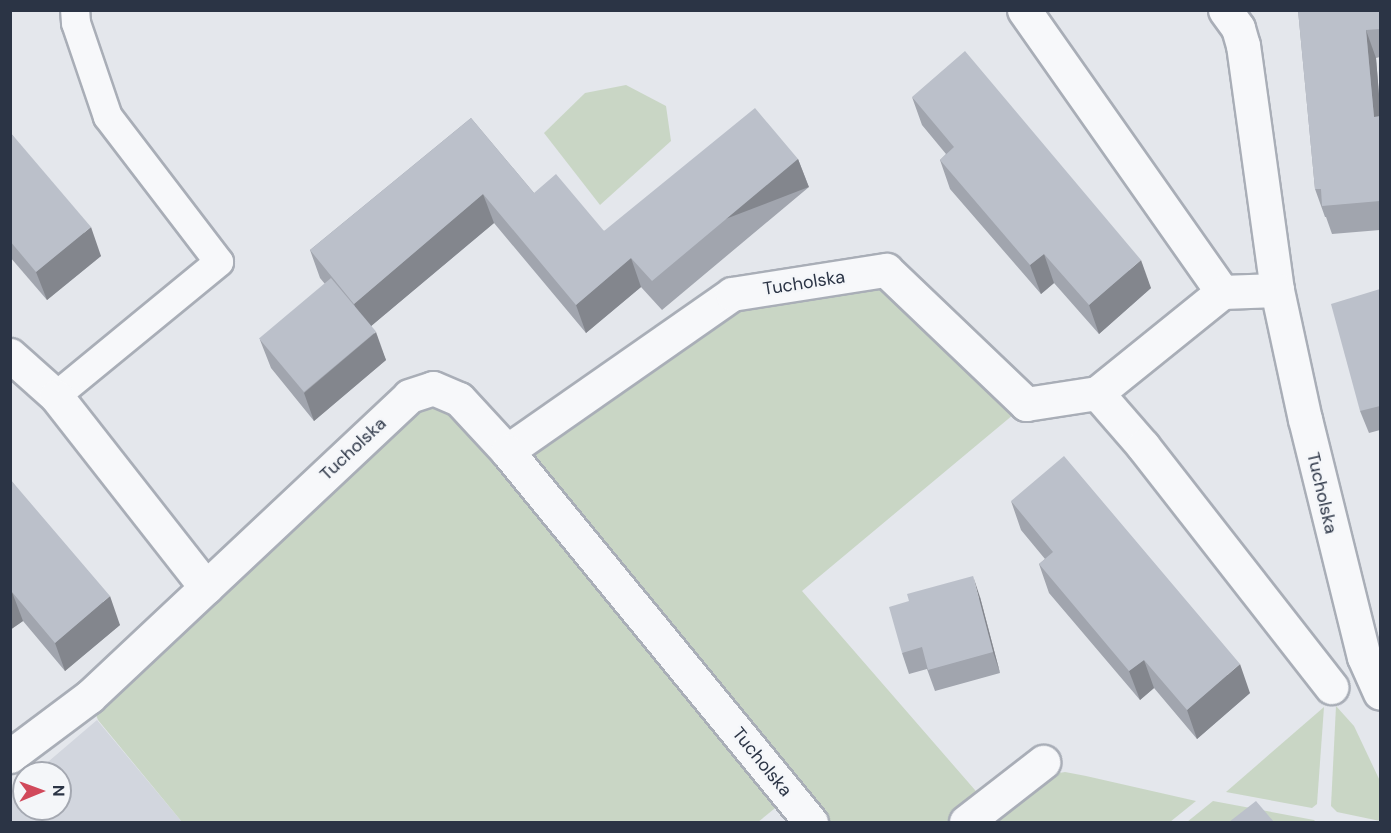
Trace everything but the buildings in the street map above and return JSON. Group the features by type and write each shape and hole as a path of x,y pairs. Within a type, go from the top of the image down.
{"street":[{"path":"1024,10 1222,292"},
{"name":"Tucholska","path":"1225,10 1238,28 1244,45 1277,290 1336,551 1364,657 1380,693"},
{"name":"Tucholska","path":"507,452 732,294 886,270 1026,404 1097,393"},
{"path":"1277,290 1222,292 1097,393 1143,446 1331,687"},
{"path":"10,356 56,396 206,587"},
{"name":"Tucholska","path":"10,756 88,697 409,396 433,388 459,399 507,452 811,822"},
{"path":"966,822 1043,762"}],"lane":[{"path":"56,396 219,262 108,117 76,23 75,10"}],"shaded area":[{"path":"97,720 182,822 11,822 10,794 12,792 12,821 72,821 72,761 49,761"}],"green space":[{"path":"626,85 666,106 671,141 600,205 544,133 585,93"},
{"path":"886,270 1026,404 802,591 988,805 966,822 811,822 790,796 758,822 182,822 98,720 89,697 433,388 507,451 732,294"},
{"path":"1336,706 1354,726 1380,781 1380,821 1337,812 1331,806"},
{"path":"1324,707 1317,804 1312,808 1226,792"},
{"path":"1065,772 1196,801 1170,822 981,822 1053,774"},
{"path":"1213,801 1314,820 1316,822 1187,822"}]}
